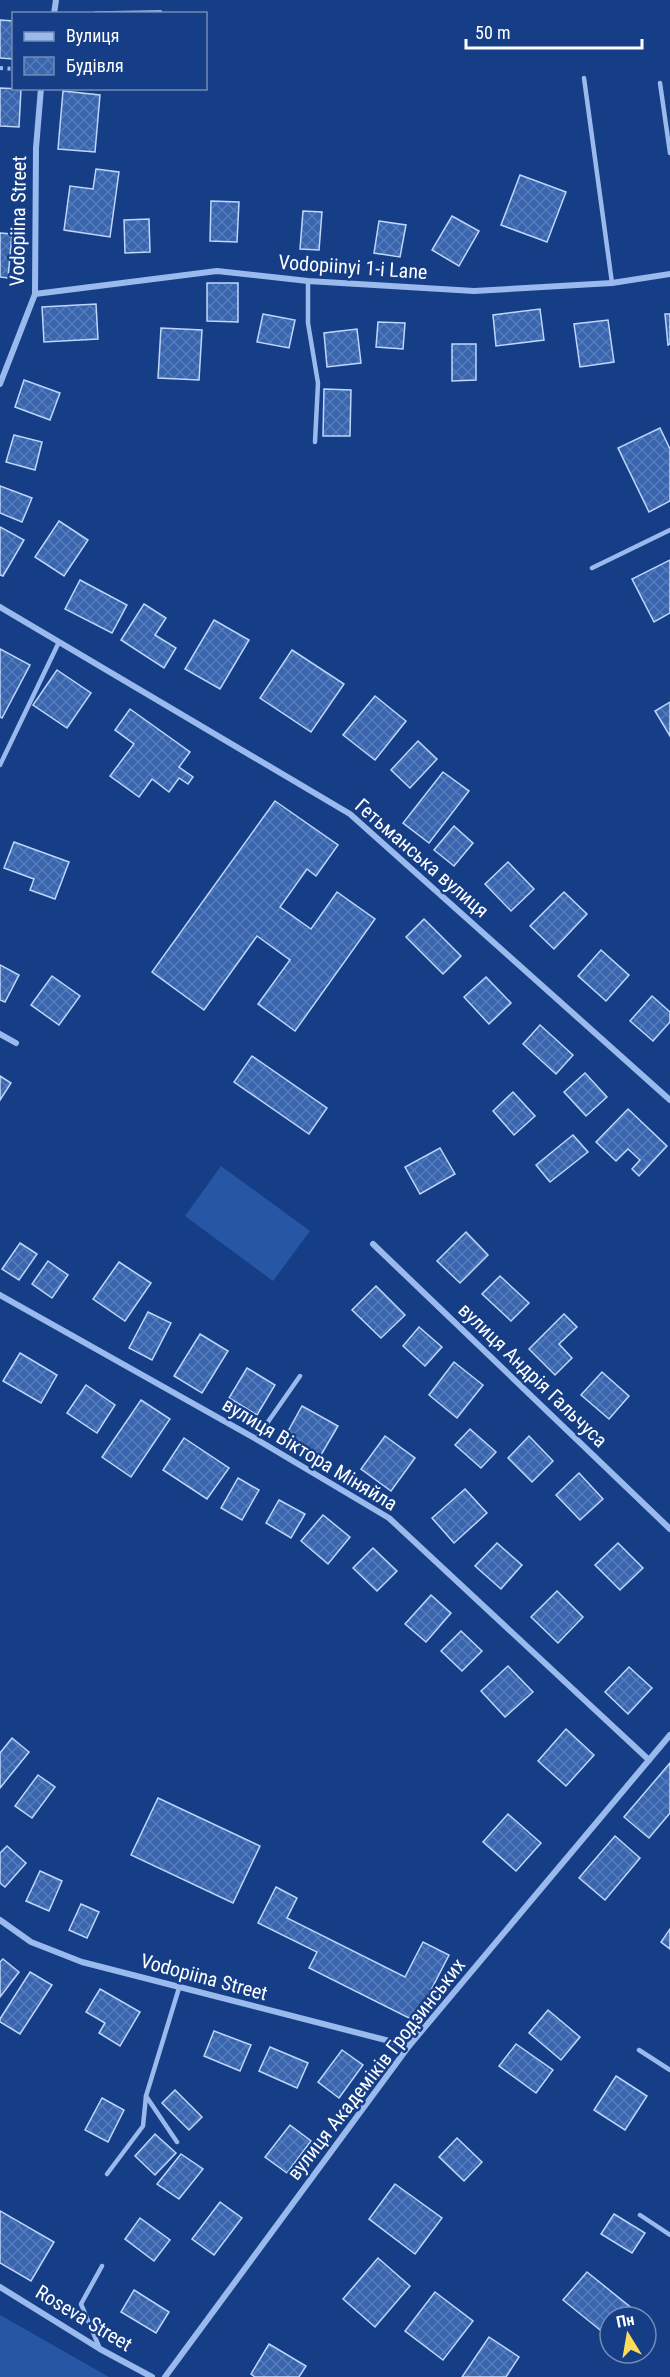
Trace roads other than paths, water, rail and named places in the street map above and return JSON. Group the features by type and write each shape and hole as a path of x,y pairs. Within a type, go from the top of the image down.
{"street":[{"name":"Vodopiina Street","path":"0,384 35,294 36,148 41,90"},
{"name":"Vodopiinyi 1-i Lane","path":"35,294 218,271 308,281 474,291 612,283 670,274"},
{"name":"Гетьманська вулиця","path":"0,607 350,814 670,1100"},
{"path":"0,1034 16,1044"},
{"name":"вулиця Андрія Гальчуса","path":"373,1244 670,1529"},
{"name":"вулиця Віктора Міняйла","path":"0,1295 256,1439 390,1518 649,1760"},
{"name":"вулиця Академіків Гродзинських","path":"165,2377 409,2046 670,1735"},
{"name":"Vodopiina Street","path":"0,1920 31,1942 82,1962 409,2046"},
{"name":"Roseva Street","path":"0,2287 100,2349 152,2377"}],"lane":[{"path":"584,78 612,283"},
{"path":"660,82 670,153"},
{"path":"308,281 308,322 318,383 315,442"},
{"path":"592,568 670,530"},
{"path":"0,765 59,642"},
{"path":"256,1439 300,1376"},
{"path":"107,2174 143,2126 146,2096 179,1988"},
{"path":"639,2050 670,2070"},
{"path":"146,2096 177,2142"},
{"path":"640,2215 670,2235"},
{"path":"100,2349 81,2304 102,2266"}]}
